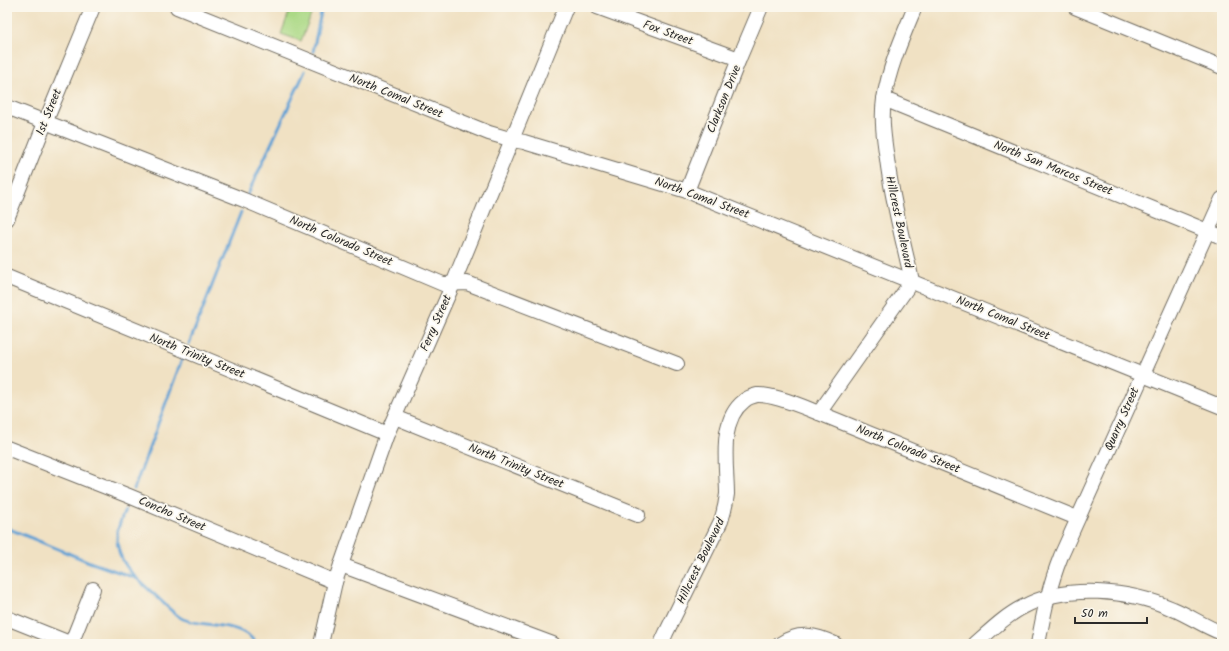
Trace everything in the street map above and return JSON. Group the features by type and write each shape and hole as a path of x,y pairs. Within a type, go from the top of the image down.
{"street":[{"name":"1st Street","path":"7,218 93,7"},
{"name":"North Comal Street","path":"177,7 489,133 524,142 687,191 1222,407"},
{"name":"Ferry Street","path":"321,644 335,582 394,417 453,284 566,7"},
{"name":"Fox Street","path":"597,7 739,59"},
{"name":"Clarkson Drive","path":"687,191 739,59 762,7"},
{"name":"Hillcrest Boulevard","path":"819,413 912,281 891,191 884,142 883,117 884,99 889,78 916,7"},
{"path":"1075,7 1222,67"},
{"name":"North San Marcos Street","path":"884,99 1222,237"},
{"name":"North Colorado Street","path":"7,107 244,200 443,284 467,283 677,364"},
{"name":"Quarry Street","path":"1038,644 1052,578 1142,374 1222,199"},
{"name":"North Trinity Street","path":"7,277 388,434"},
{"name":"North Colorado Street","path":"738,405 747,398 756,395 766,396 819,413 1078,518"},
{"name":"Hillcrest Boulevard","path":"662,644 666,632 722,521 727,495 726,445 728,426 732,414 738,405"},
{"name":"North Trinity Street","path":"394,417 638,515"},
{"name":"Concho Street","path":"7,448 129,496 335,582"},
{"path":"341,565 554,644"},
{"path":"7,618 71,644 93,589"},
{"path":"975,644 1012,613 1025,606 1047,597 1102,592 1155,601 1222,633"},
{"path":"780,644 793,637 805,635 816,636 835,644"}],"green space":[{"path":"291,7 314,7 301,41 281,34"}],"waterway":[{"path":"313,52 322,7"},
{"path":"247,196 305,71"},
{"path":"189,344 241,212"},
{"path":"134,489 182,359"},
{"path":"125,510 117,536 120,554 129,570 172,611 183,619 192,622 233,628 250,637 256,644"},
{"path":"7,528 92,563 136,578"}]}
